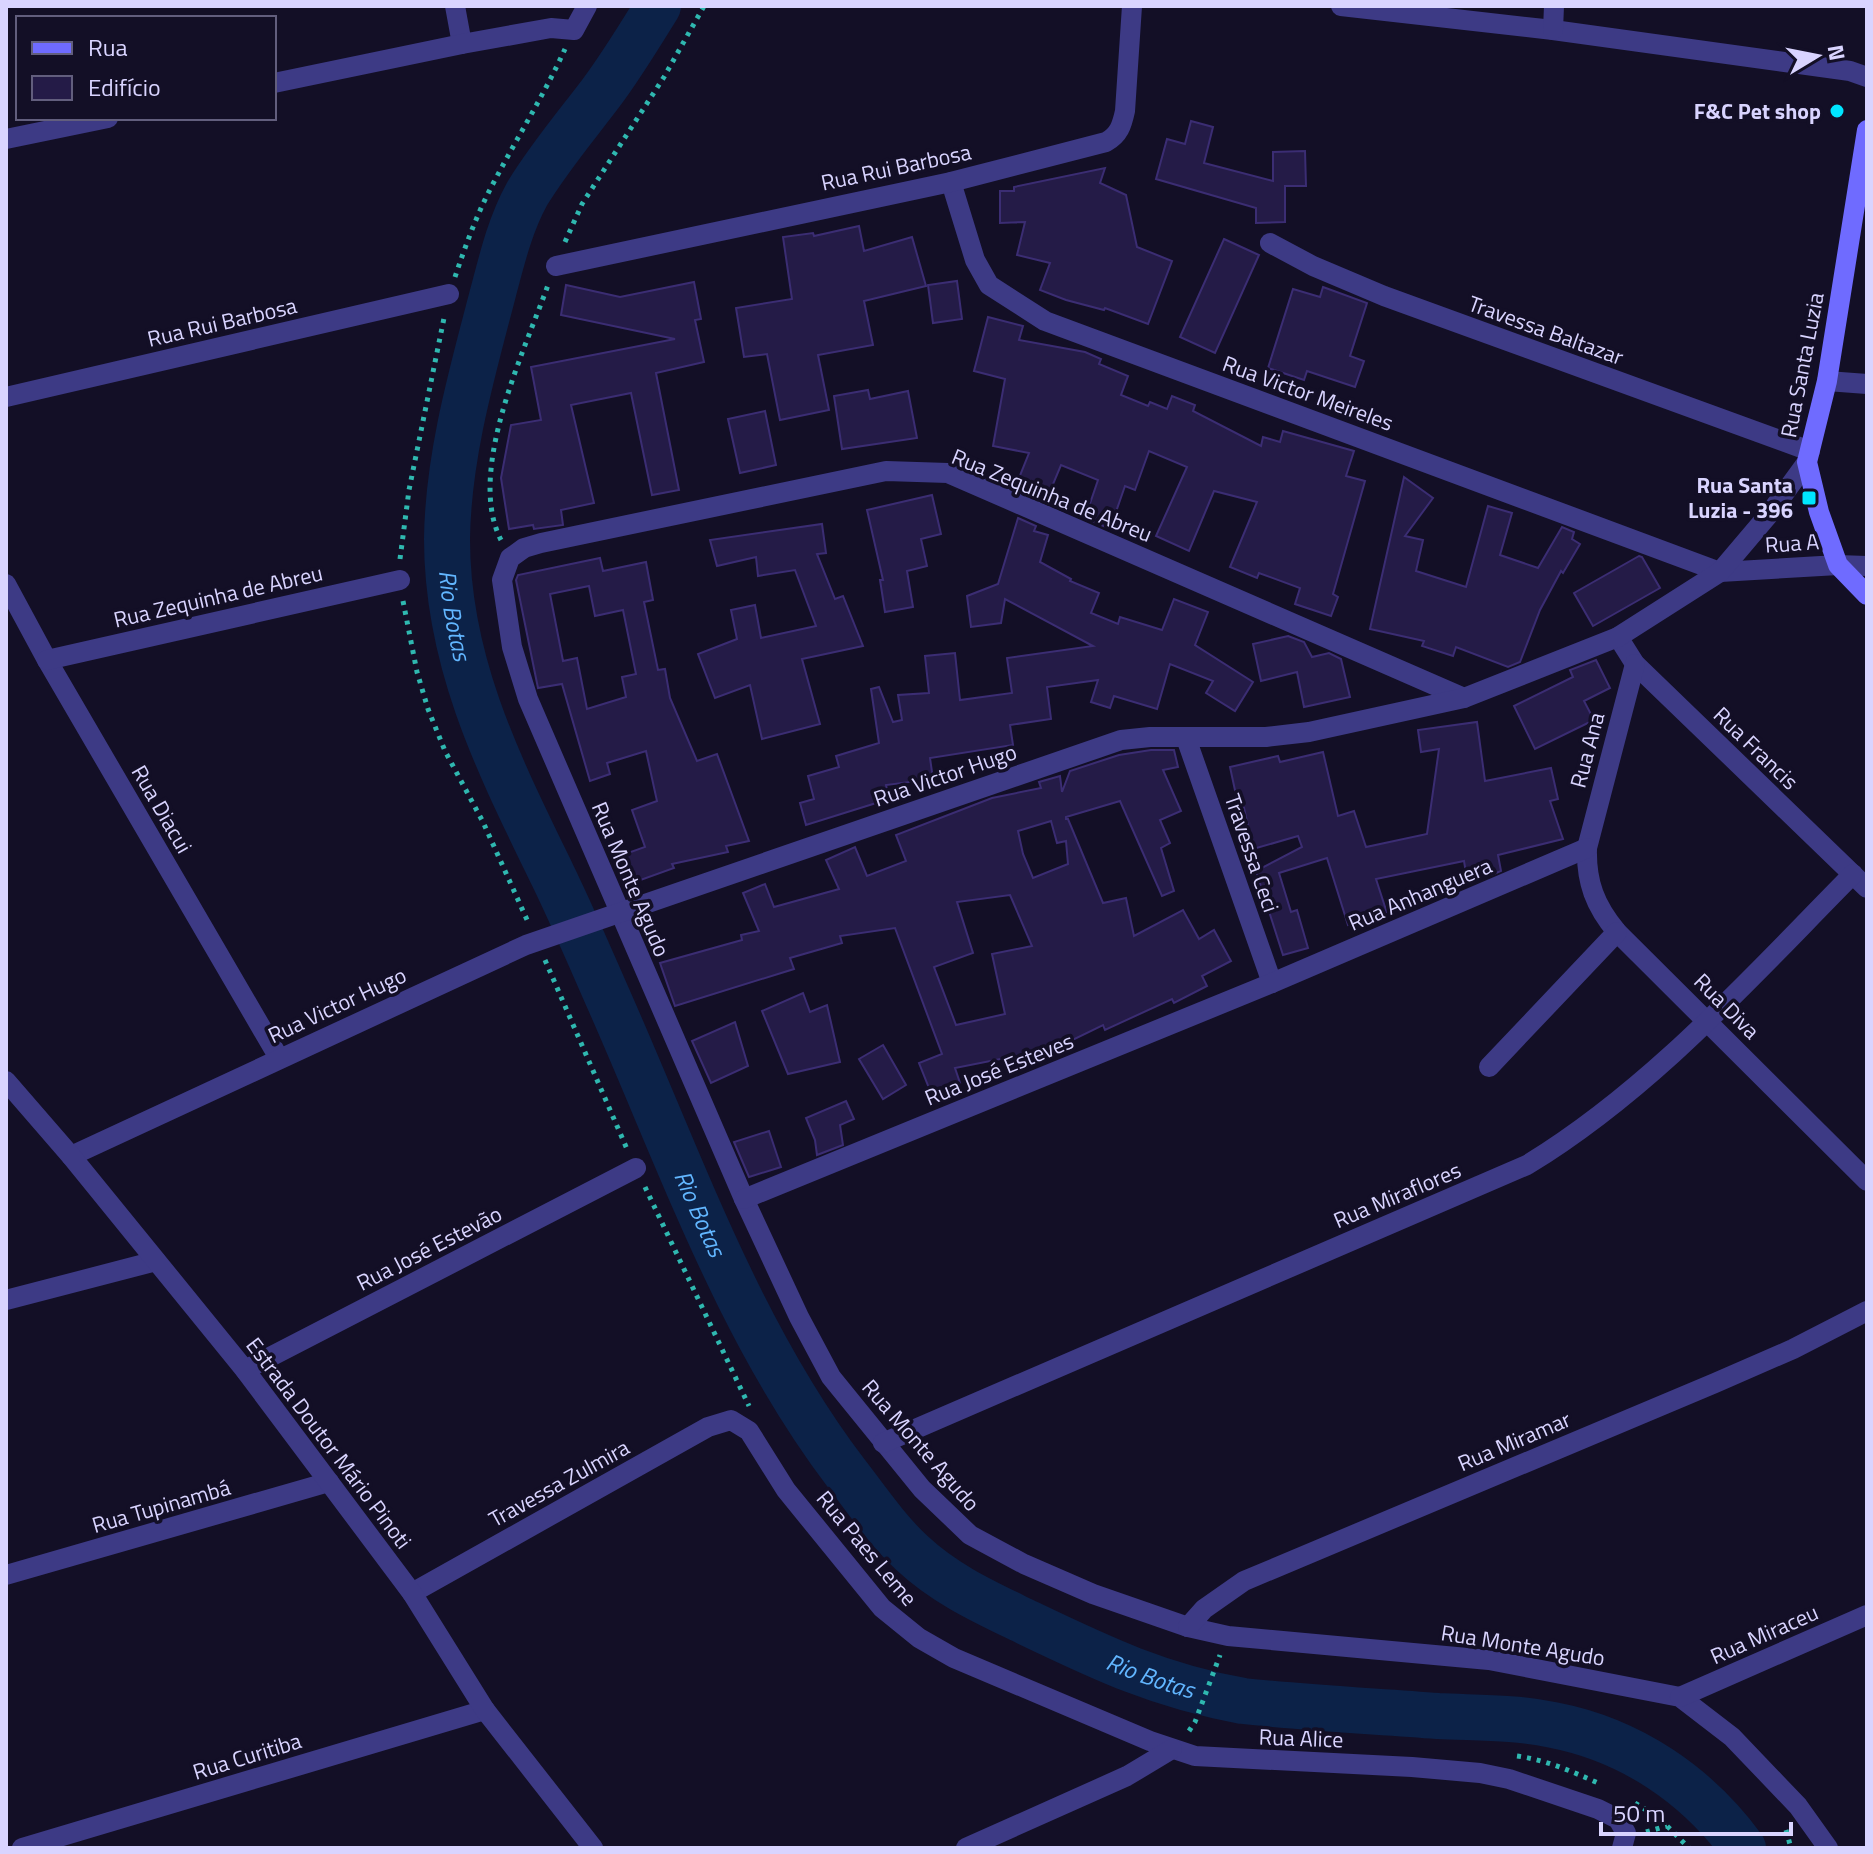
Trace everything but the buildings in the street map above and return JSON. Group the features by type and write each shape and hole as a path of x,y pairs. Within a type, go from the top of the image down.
{"main road":[{"name":"Rua Santa Luzia","path":"1867,130 1827,381 1808,456 1819,512 1838,565 1867,595"}],"street":[{"path":"455,6 462,44"},
{"path":"276,83 551,28 574,30 587,6"},
{"name":"Rua Rui Barbosa","path":"556,266 951,182 1106,142 1121,127 1125,111 1132,6"},
{"path":"1341,6 1553,30 1850,71 1867,77"},
{"path":"1553,30 1554,6"},
{"path":"6,139 98,120"},
{"name":"Rua Victor Meireles","path":"951,182 975,260 989,285 1045,321 1720,572"},
{"name":"Travessa Baltazar","path":"1270,243 1313,266 1384,296 1808,456"},
{"name":"Rua Rui Barbosa","path":"6,397 449,294"},
{"path":"1827,381 1867,384"},
{"name":"Rua Victor Hugo","path":"71,1156 537,941 1121,740 1266,737 1309,732 1464,698 1618,637 1720,572 1770,513 1808,456"},
{"name":"Rua Zequinha de Abreu","path":"510,558 524,548 541,543 886,471 948,473 1464,698"},
{"name":"Rua Monte Agudo","path":"510,558 502,580 512,647 523,686 613,915 644,973 744,1199 817,1352 831,1377 922,1489 970,1535 1024,1564 1093,1594 1188,1627 1228,1636 1489,1660 1680,1697 1732,1737 1798,1806 1828,1848"},
{"name":"Rua A","path":"1720,572 1867,566"},
{"name":"Rua Zequinha de Abreu","path":"47,660 400,580"},
{"name":"Rua Diacui","path":"6,584 47,660 279,1058"},
{"name":"Rua Francis","path":"1618,637 1635,664 1860,881"},
{"name":"Rua Ana","path":"1587,848 1635,664"},
{"name":"Travessa Ceci","path":"1186,738 1272,983"},
{"name":"Rua Diva","path":"1587,848 1586,871 1601,913 1867,1181"},
{"name":"Rua Anhanguera","path":"1272,983 1587,848"},
{"name":"Rua Miraflores","path":"883,1443 1527,1165 1572,1138 1610,1108 1860,881"},
{"path":"1489,1067 1617,932"},
{"name":"Rua José Esteves","path":"744,1199 1272,983"},
{"name":"Estrada Doutor Mário Pinoti","path":"6,1081 245,1370 412,1593 485,1710 593,1848"},
{"name":"Rua José Estevão","path":"245,1370 636,1168"},
{"path":"6,1300 156,1261"},
{"name":"Rua Miramar","path":"1188,1627 1214,1601 1244,1581 1793,1349 1867,1311"},
{"name":"Travessa Zulmira","path":"412,1593 708,1427 731,1420"},
{"name":"Rua Paes Leme","path":"731,1420 749,1431 786,1490 860,1584 899,1625 954,1658 1172,1749"},
{"name":"Rua Tupinambá","path":"6,1575 329,1482"},
{"name":"Rua Miraceu","path":"1680,1697 1867,1615"},
{"name":"Rua Curitiba","path":"22,1848 485,1710"},
{"path":"966,1848 1127,1776 1172,1749"},
{"name":"Rua Alice","path":"1172,1749 1195,1756 1437,1768 1509,1779 1574,1800 1618,1819 1626,1833 1622,1848"}],"path":[{"path":"574,30 544,94 495,180 470,233 449,294 409,490 400,546 400,580 417,672 445,751 483,822 636,1168 757,1419"},
{"path":"1195,1722 1218,1661"},
{"path":"1177,1726 1205,1732"},
{"path":"1508,1755 1537,1759 1568,1769 1601,1785"},
{"path":"1624,1797 1659,1818 1689,1848"},
{"path":"1784,1823 1791,1848"}],"waterway":[{"name":"Rio Botas","path":"658,6 609,82 535,181 511,230 456,446 448,508 449,585 466,671 495,753 581,936 686,1182 773,1362 846,1473 894,1535 939,1575 997,1608 1132,1670 1213,1695 1292,1706 1524,1720 1582,1732 1660,1768 1705,1804 1743,1848"}],"place":[{"name":"F&C Pet shop","path":"1837,111"},
{"name":"Rua Santa Luzia - 396","path":"1809,498"}]}
